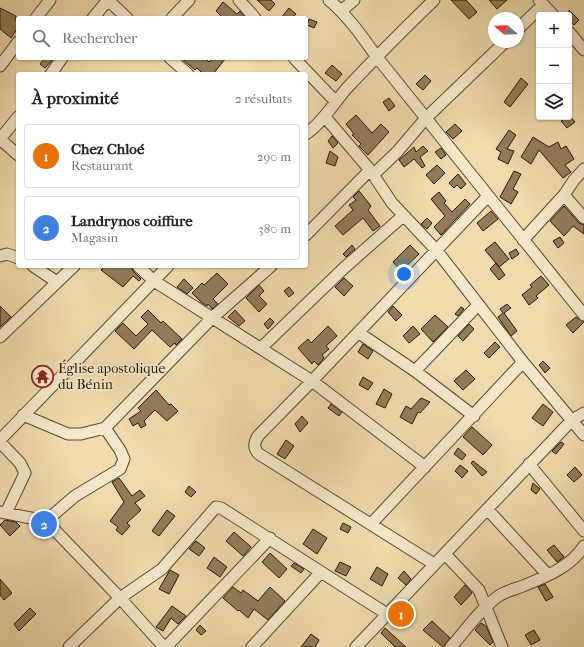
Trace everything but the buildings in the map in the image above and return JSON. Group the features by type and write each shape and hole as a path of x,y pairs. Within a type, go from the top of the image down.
{"street":[{"path":"38,16 50,0"},
{"path":"95,16 108,0 125,16"},
{"path":"174,16 189,0"},
{"path":"239,0 253,16"},
{"path":"329,0 342,11 376,56 584,316"},
{"path":"342,11 354,0"},
{"path":"308,132 325,117 335,101 376,56 434,0"},
{"path":"524,22 541,2 550,12"},
{"path":"572,35 584,49"},
{"path":"0,66 16,45"},
{"path":"308,233 371,173 397,152 426,118 499,48"},
{"path":"52,72 61,60"},
{"path":"172,60 186,72"},
{"path":"296,60 307,72"},
{"path":"308,73 335,101"},
{"path":"325,117 371,173 403,216 437,251 478,305 584,435"},
{"path":"16,119 0,139 16,153"},
{"path":"523,240 564,195 574,180 584,169"},
{"path":"564,195 584,218"},
{"path":"434,564 256,451 255,442 258,436 359,333 488,196"},
{"path":"261,348 344,268 403,216"},
{"path":"0,256 7,254 16,257"},
{"path":"37,268 57,282"},
{"path":"0,337 72,268"},
{"path":"140,268 154,281 312,381 425,467"},
{"path":"166,268 23,415 0,441 20,463 25,473 3,512 46,521 165,647 270,538"},
{"path":"23,415 68,434 81,434 105,428 212,318 269,268"},
{"path":"415,371 478,305"},
{"path":"359,333 415,371 474,416"},
{"path":"371,524 524,362"},
{"path":"356,647 572,420 584,413"},
{"path":"46,521 75,496 120,469 124,459 120,450 105,428"},
{"path":"530,464 584,531"},
{"path":"74,645 120,598 162,569 216,508 221,508 270,538 387,614"},
{"path":"488,509 547,574"},
{"path":"451,647 487,606 503,594 570,563 584,546"},
{"path":"445,554 479,590 487,606 502,647"},
{"path":"252,647 321,572"}],"place":[{"name":"Église apostolique du Bénin","path":"42,376"},
{"name":"Landrynos coiffure","path":"44,524"},
{"name":"Chez Chloé","path":"401,614"}]}
